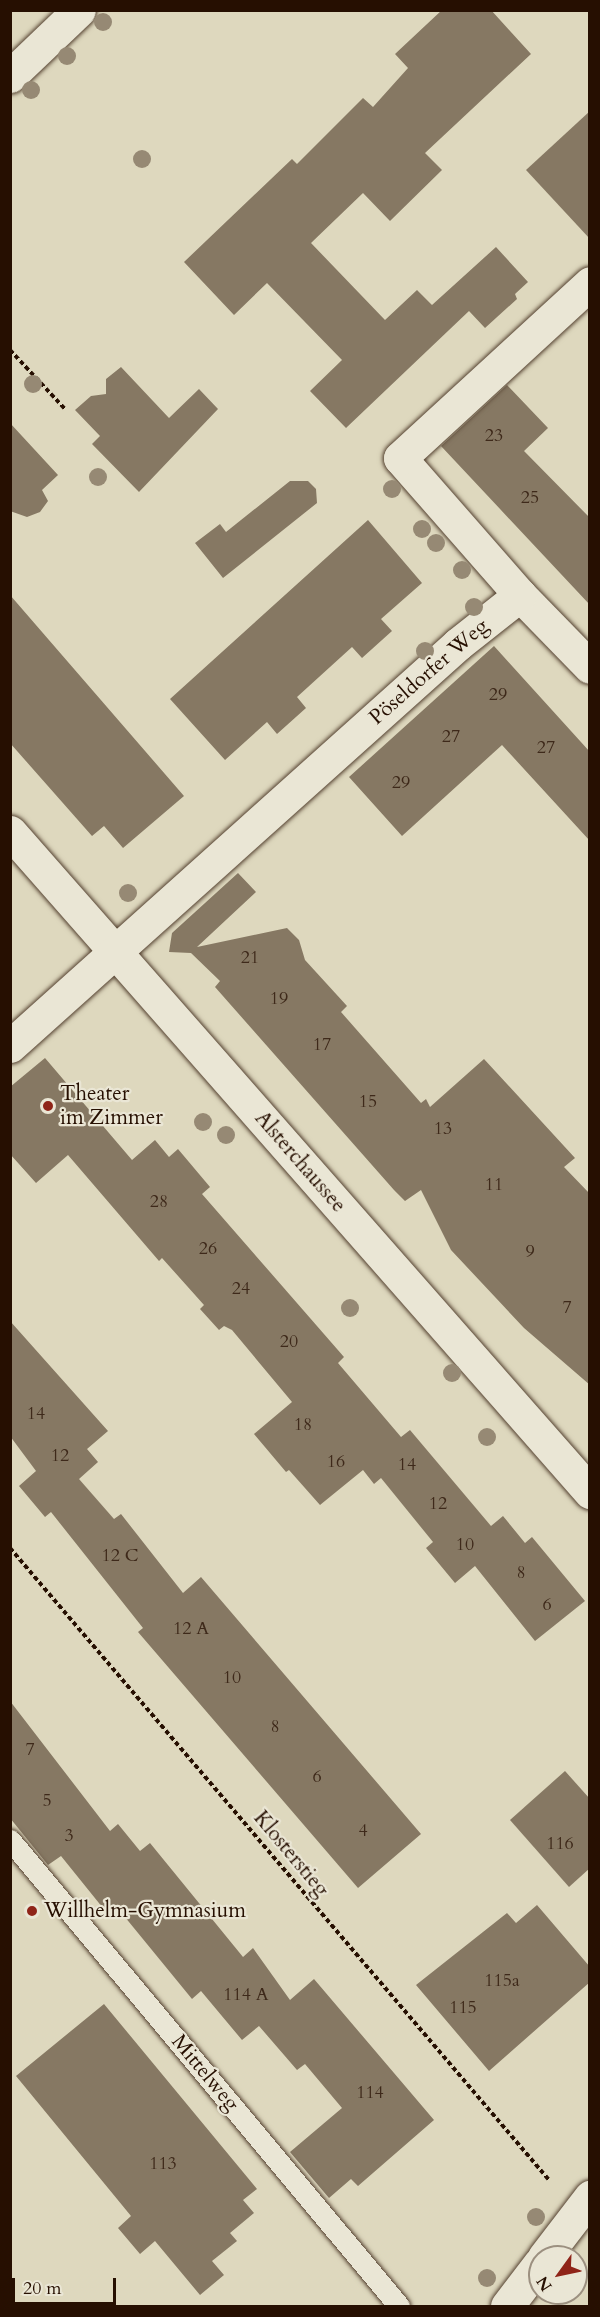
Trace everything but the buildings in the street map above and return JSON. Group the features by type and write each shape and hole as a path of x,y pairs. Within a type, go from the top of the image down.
{"street":[{"path":"10,76 79,10"},
{"path":"590,283 400,458 520,594 590,667"},
{"name":"Pöseldorfer Weg","path":"10,1046 117,954 458,644 520,594"},
{"name":"Alsterchaussee","path":"10,832 590,1492"},
{"path":"553,2245 590,2197"},
{"path":"508,2306 528,2279"}],"lane":[{"name":"Mittelweg","path":"10,1840 399,2307"}],"path":[{"path":"10,350 65,408"},
{"name":"Klosterstieg","path":"10,1548 549,2180"}],"place":[{"name":"Theater im Zimmer","path":"48,1106"},
{"name":"Willhelm-Gymnasium","path":"32,1911"}]}
